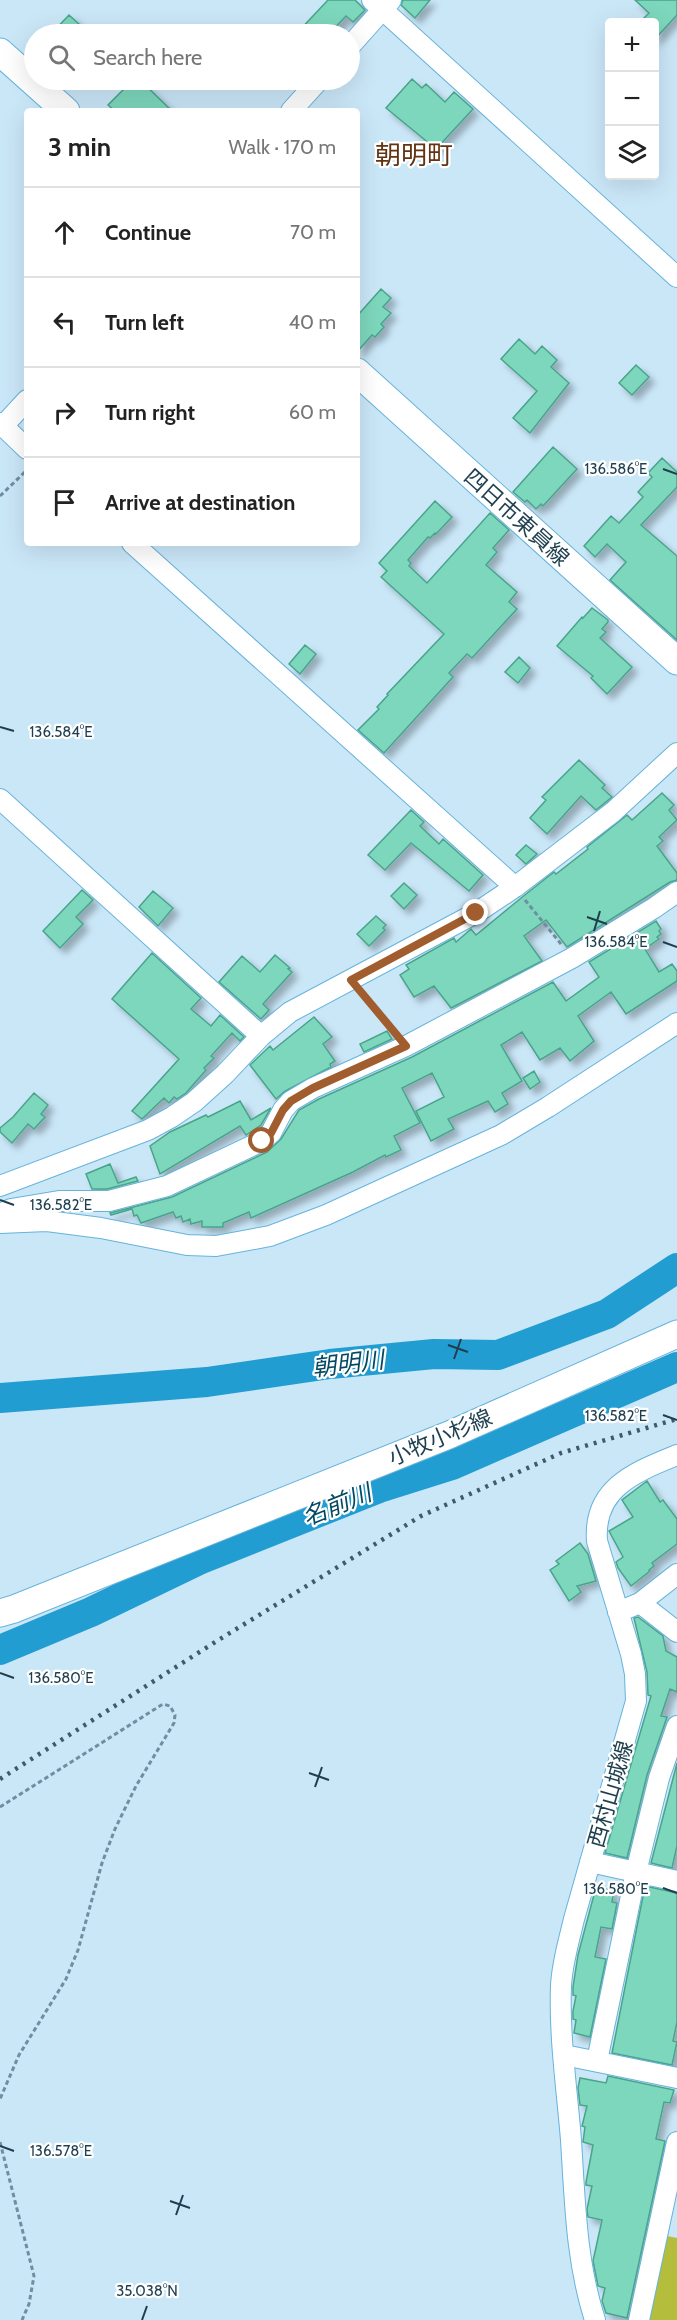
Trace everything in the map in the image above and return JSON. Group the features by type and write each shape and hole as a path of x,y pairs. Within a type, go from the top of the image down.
{"main road":[{"path":"0,52 24,73"},
{"path":"43,90 63,108"},
{"name":"四日市東員線","path":"360,375 677,661"},
{"name":"小牧小杉線","path":"0,1613 449,1435 677,1334"}],"street":[{"path":"360,33 382,3 677,277"},
{"path":"294,108 310,90"},
{"path":"24,403 2,424 24,445"},
{"path":"135,546 515,887"},
{"path":"0,1186 148,1130 172,1117 209,1088 261,1036 290,1012 476,913 515,887 613,812 677,753"},
{"path":"0,799 261,1036"},
{"path":"0,1214 11,1209 59,1201 110,1201 167,1186 262,1141 271,1133 283,1110 291,1101 313,1088 406,1046 572,958 677,892"},
{"path":"0,1223 47,1221 101,1228 188,1245 216,1246 270,1236 326,1215 501,1135 677,1023"},
{"name":"西村山城線","path":"595,2320 585,2290 579,2254 561,1986 565,1955 636,1701 635,1674 631,1654 597,1541 596,1524 604,1501 624,1482 636,1473 677,1455"},
{"path":"618,1612 640,1603 677,1574"},
{"path":"640,1603 677,1632"},
{"path":"597,2061 636,1872 659,1778 677,1726"},
{"path":"590,1862 677,1881"},
{"path":"564,2055 677,2078"},
{"path":"639,2320 677,2142"}],"path":[{"path":"0,496 24,473"},
{"path":"515,887 572,958"},
{"path":"351,980 406,1046"},
{"path":"0,1807 163,1704 170,1706 175,1715 174,1723 136,1786 115,1829 102,1863 78,1950 66,1979 18,2055 0,2099"},
{"path":"0,2142 34,2276 29,2304 22,2320"}],"green space":[{"path":"662,2235 677,2238 677,2320 643,2320"}],"building":[{"path":"328,0 355,0 365,10 353,22 346,16 338,24 305,24"},
{"path":"403,0 430,0 415,18 401,5"},
{"path":"635,0 677,0 677,15 659,35 659,18 644,18 649,13"},
{"path":"69,15 79,24 60,24"},
{"path":"412,79 422,88 426,84 445,102 454,92 473,109 436,149 386,108"},
{"path":"123,90 150,90 169,108 112,108 108,105"},
{"path":"381,289 391,298 383,307 391,313 381,324 384,327 375,337 372,335 360,349 360,313"},
{"path":"519,339 535,354 542,346 557,360 551,367 569,383 530,433 513,418 537,391 501,359"},
{"path":"636,365 649,377 632,395 619,383"},
{"path":"553,447 577,469 543,506 541,504 536,509 527,500 525,502 513,492"},
{"path":"662,458 677,472 677,487 641,525 677,556 677,640 610,580 626,562 607,544 595,557 584,546 611,516 619,523 643,497 638,492 652,477 648,473"},
{"path":"435,501 452,517 436,534 428,537 408,560 411,563 409,566 427,583 490,513 509,530 493,548 497,552 486,565 517,592 509,602 517,609 472,658 467,654 449,673 453,677 384,753 358,730 379,709 377,707 387,694 444,634 381,577 387,571 379,563"},
{"path":"592,608 608,620 602,629 606,632 600,638 632,667 607,694 591,678 593,676 557,646"},
{"path":"305,645 316,654 300,674 289,664"},
{"path":"519,657 530,668 518,683 505,672"},
{"path":"579,760 605,785 602,788 612,797 596,810 581,796 547,834 530,818 546,800 542,797"},
{"path":"662,793 674,805 669,810 677,820 659,837 663,841 657,846 677,873 677,880 670,882 567,947 546,920 524,936 542,961 451,1008 434,986 414,997 400,975 409,969 406,965 454,938 456,942 471,929 476,935 554,872 556,874 588,849 587,847 627,815 632,820"},
{"path":"411,810 424,822 420,826 439,844 443,839 483,875 469,891 411,843 385,870 368,855"},
{"path":"526,845 537,854 526,864 516,855"},
{"path":"404,883 417,895 404,909 391,896"},
{"path":"82,890 93,900 76,917 83,924 60,948 43,931"},
{"path":"153,891 173,908 158,926 139,907"},
{"path":"376,916 386,925 383,928 385,930 369,946 357,934"},
{"path":"656,921 661,934 657,937 659,939 645,949 659,972 672,964 677,971 677,981 626,1014 611,992 578,1016 594,1041 570,1061 560,1048 540,1060 522,1032 501,1045 522,1081 502,1093 508,1104 495,1112 488,1101 448,1119 454,1129 431,1141 416,1111 444,1097 432,1073 402,1088 420,1123 394,1136 401,1150 386,1157 385,1155 251,1218 249,1212 223,1223 223,1227 202,1227 202,1221 191,1224 190,1219 183,1222 181,1216 176,1218 173,1212 141,1223 137,1215 134,1216 132,1209 111,1215 110,1213 172,1197 267,1152 281,1139 299,1110 412,1057 553,982 566,1001 599,977 589,962"},
{"path":"152,953 201,998 191,1009 211,1026 220,1015 244,1037 240,1041 232,1033 211,1056 214,1058 204,1068 206,1070 186,1093 177,1099 174,1097 169,1103 164,1098 142,1119 132,1111 179,1059 112,999"},
{"path":"275,955 292,972 263,1004 269,1010 261,1019 219,982 242,956 260,972"},
{"path":"314,1017 332,1037 323,1044 335,1061 330,1064 331,1067 285,1091 276,1099 250,1065 270,1046 273,1050"},
{"path":"387,1031 392,1039 364,1052 360,1044"},
{"path":"534,1071 540,1082 530,1089 523,1078"},
{"path":"34,1093 48,1105 41,1114 45,1117 34,1129 28,1124 12,1143 0,1132 0,1128"},
{"path":"240,1101 251,1120 271,1108 261,1125 246,1135 240,1126 160,1174 150,1146 170,1132"},
{"path":"110,1164 118,1183 136,1177 138,1181 107,1189 92,1189 86,1174"},
{"path":"647,1481 660,1502 663,1500 677,1519 677,1544 652,1563 654,1566 650,1571 631,1586 618,1568 616,1562 623,1557 609,1531 633,1517 622,1500"},
{"path":"580,1543 588,1554 596,1581 577,1586 581,1592 569,1601 550,1570 559,1564 556,1561"},
{"path":"638,1617 663,1636 666,1651 677,1657 677,1692 670,1689 661,1716 667,1717 647,1775 627,1858 605,1853 651,1696 648,1695 647,1672 634,1618"},
{"path":"677,1763 677,1846 672,1868 651,1863"},
{"path":"645,1886 677,1893 677,2022 673,2041 677,2042 672,2065 612,2053"},
{"path":"596,1887 614,1890 612,1902 617,1903 612,1929 601,1927 595,1957 606,1959 590,2037 574,2033 576,2020 573,2019 573,2011 576,1996 573,1995 573,1987 578,1955"},
{"path":"608,2076 674,2090 670,2103 664,2102 656,2139 665,2141 627,2318 606,2313 602,2301 605,2288 598,2286 593,2261 602,2220 588,2217 587,2209 592,2186 586,2185 586,2182 593,2145 583,2142 585,2127 582,2126 587,2106 580,2105 578,2088 580,2078 606,2083"}],"waterway":[{"name":"朝明川","path":"0,1398 207,1382 330,1364 434,1354 498,1355 607,1314 677,1268"},
{"name":"名前川","path":"0,1650 91,1612 201,1559 379,1488 452,1465 677,1367"}],"railway":[{"path":"0,1779 220,1639 421,1516 561,1453 677,1419"}],"district":[{"name":"朝明町","path":"414,155"}],"route":[{"path":"262,1141 271,1133 283,1110 291,1101 313,1088 406,1046 351,980 476,913"}]}
